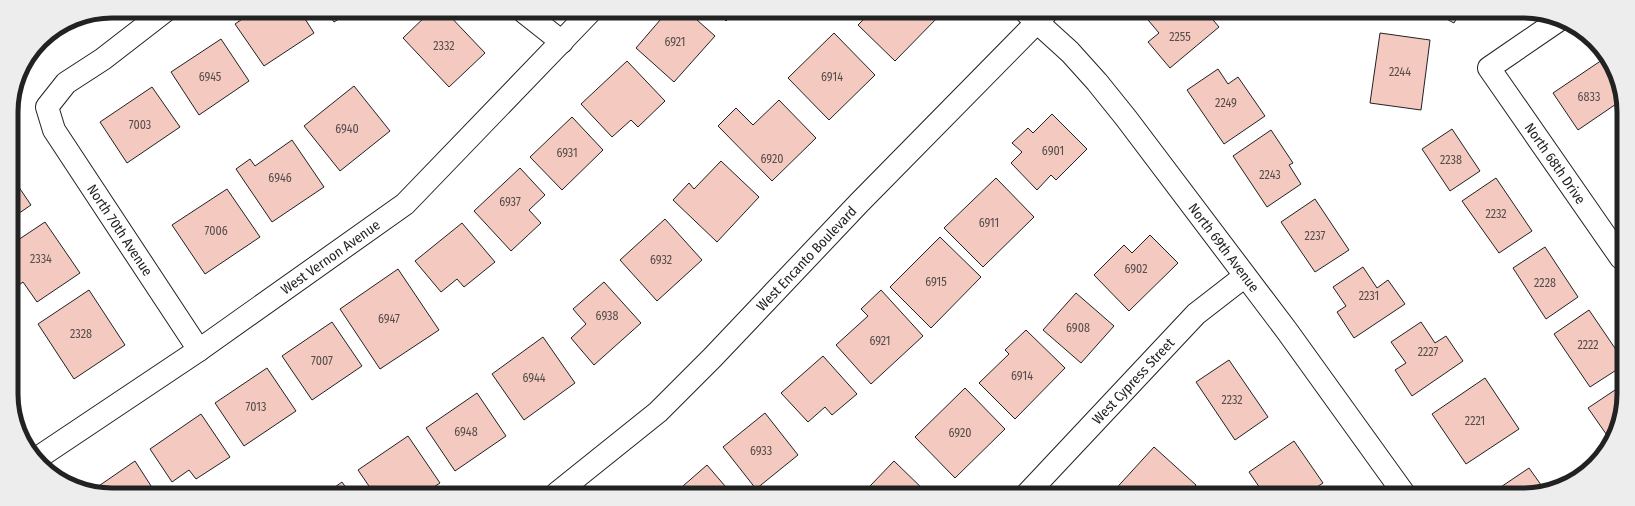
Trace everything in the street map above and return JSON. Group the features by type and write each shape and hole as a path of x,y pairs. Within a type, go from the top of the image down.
{"street":[{"name":"North 70th Avenue","path":"156,18 103,59 66,83 47,107 54,130 199,350"},
{"path":"532,18 562,42"},
{"name":"West Vernon Avenue","path":"41,455 199,350 405,204 584,18"},
{"name":"West Encanto Boulevard","path":"562,488 658,412 713,357 789,275 1034,18"},
{"name":"North 69th Avenue","path":"1038,18 1097,82 1245,276 1401,488"},
{"name":"North 68th Drive","path":"1554,23 1489,68 1617,252"},
{"name":"West Cypress Street","path":"1033,488 1196,314 1245,276"}],"building":[{"path":"244,18 304,18 314,33 264,66 235,24"},
{"path":"331,18 340,18 334,22"},
{"path":"424,18 452,18 485,53 449,87 403,38"},
{"path":"662,18 695,18 715,36 674,82 636,48"},
{"path":"865,18 937,18 895,61 858,25"},
{"path":"1146,18 1211,18 1219,27 1170,68 1148,42 1159,33"},
{"path":"1445,18 1457,18 1454,23"},
{"path":"834,33 875,75 829,120 788,78"},
{"path":"1380,33 1430,40 1421,110 1370,103"},
{"path":"221,39 249,81 199,115 171,72"},
{"path":"1601,60 1610,76 1616,104 1578,130 1553,93"},
{"path":"627,61 665,101 638,127 631,120 612,137 581,104"},
{"path":"1218,69 1228,84 1238,77 1265,116 1224,144 1187,90"},
{"path":"354,86 390,131 340,171 304,126"},
{"path":"152,87 180,127 127,163 100,122"},
{"path":"779,100 816,138 772,181 718,126 736,108 753,125"},
{"path":"1052,114 1087,149 1056,180 1051,175 1037,190 1011,163 1022,152 1012,143 1028,128 1033,133"},
{"path":"572,117 603,150 562,190 530,157"},
{"path":"1452,129 1480,171 1450,191 1422,149"},
{"path":"1271,130 1293,163 1289,165 1301,184 1267,207 1233,156"},
{"path":"292,140 324,187 272,222 236,169 250,159 255,166"},
{"path":"721,161 759,197 717,242 673,200 689,183 694,189"},
{"path":"520,168 545,195 529,210 541,223 511,251 474,211"},
{"path":"996,178 1034,217 983,267 944,228"},
{"path":"1496,178 1532,231 1499,253 1462,201"},
{"path":"18,186 31,205 18,214"},
{"path":"227,189 260,237 205,274 172,225"},
{"path":"1315,199 1349,250 1315,272 1281,222"},
{"path":"665,219 702,260 657,301 620,260"},
{"path":"45,222 80,273 37,302 23,282 18,286 18,240"},
{"path":"462,223 495,262 464,287 457,279 441,292 415,261"},
{"path":"1150,235 1178,263 1129,311 1094,275 1124,245 1132,253"},
{"path":"940,237 981,277 931,328 890,287"},
{"path":"1545,247 1578,297 1546,319 1513,268"},
{"path":"1363,267 1377,288 1388,280 1405,304 1354,338 1337,312 1346,306 1333,287"},
{"path":"398,269 439,330 380,369 340,309"},
{"path":"604,282 641,323 594,365 571,338 586,324 573,309"},
{"path":"89,290 125,345 74,379 38,324"},
{"path":"881,290 923,336 871,384 836,345 868,316 861,309"},
{"path":"1076,293 1114,326 1081,363 1043,330"},
{"path":"1589,310 1617,351 1617,370 1590,387 1554,334"},
{"path":"332,322 362,366 312,400 282,356"},
{"path":"1421,322 1435,343 1446,336 1463,361 1412,396 1395,370 1406,363 1391,342"},
{"path":"1026,330 1065,368 1015,419 979,383 1009,354 1005,350"},
{"path":"543,337 575,383 524,420 492,374"},
{"path":"823,356 857,394 832,415 825,407 808,422 781,393"},
{"path":"1229,360 1268,417 1235,440 1196,382"},
{"path":"267,368 296,411 244,446 215,403"},
{"path":"1485,378 1519,429 1466,464 1432,414"},
{"path":"965,388 1005,429 955,478 915,437"},
{"path":"1617,389 1614,418 1607,435 1588,408"},
{"path":"477,393 506,436 455,471 426,428"},
{"path":"765,413 798,455 757,488 755,488 723,447"},
{"path":"201,414 230,457 196,479 189,470 172,482 150,449"},
{"path":"408,436 440,483 432,488 370,488 358,470"},
{"path":"1294,441 1323,483 1315,488 1260,488 1249,472"},
{"path":"1154,447 1196,485 1193,488 1116,488"},
{"path":"135,461 152,488 112,488 98,487"},
{"path":"894,461 922,488 872,488 870,486"},
{"path":"707,465 727,488 681,488"},
{"path":"1529,468 1542,486 1529,488 1499,488"},
{"path":"342,482 346,488 334,488"}]}
